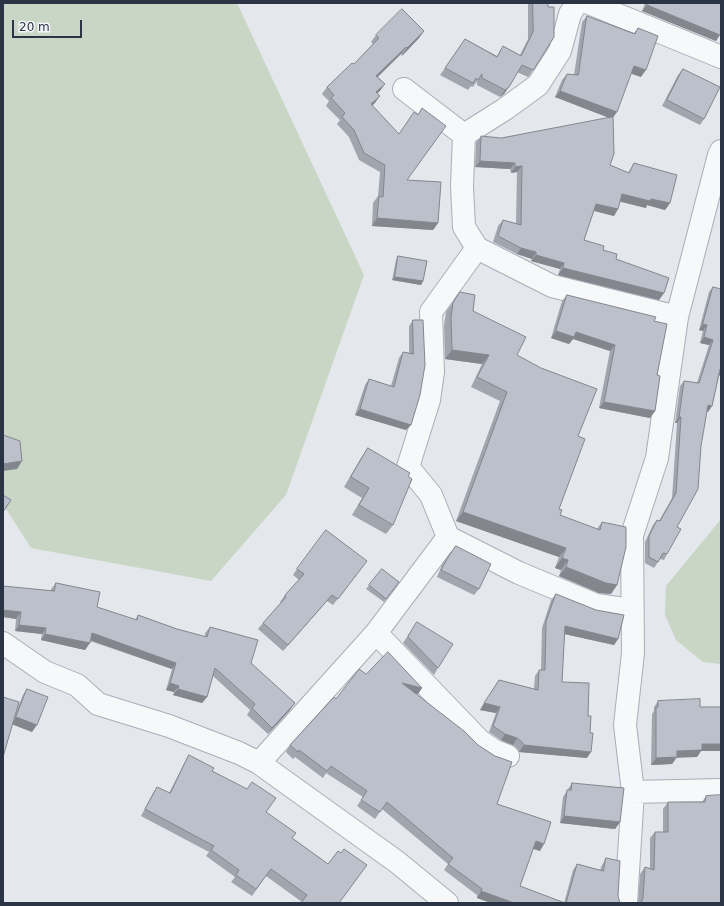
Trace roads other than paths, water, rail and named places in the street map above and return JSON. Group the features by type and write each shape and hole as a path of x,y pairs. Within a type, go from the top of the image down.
{"street":[{"path":"464,135 505,110 538,86 560,51 570,14 577,3"},
{"path":"589,3 721,57"},
{"path":"404,89 464,135"},
{"path":"464,135 462,186 464,227 478,248 552,286 677,317"},
{"path":"626,903 633,792 625,725 633,653 632,535 657,458 677,317 721,151"},
{"path":"478,248 430,312 433,372 429,400 408,467 431,495 448,537 519,573 596,605 632,610"},
{"path":"259,762 376,633 448,537"},
{"path":"376,633 480,741 495,751 508,756"},
{"path":"3,644 45,672 77,685 98,704 169,726 259,762 397,862 447,903"},
{"path":"633,792 721,790"}]}
